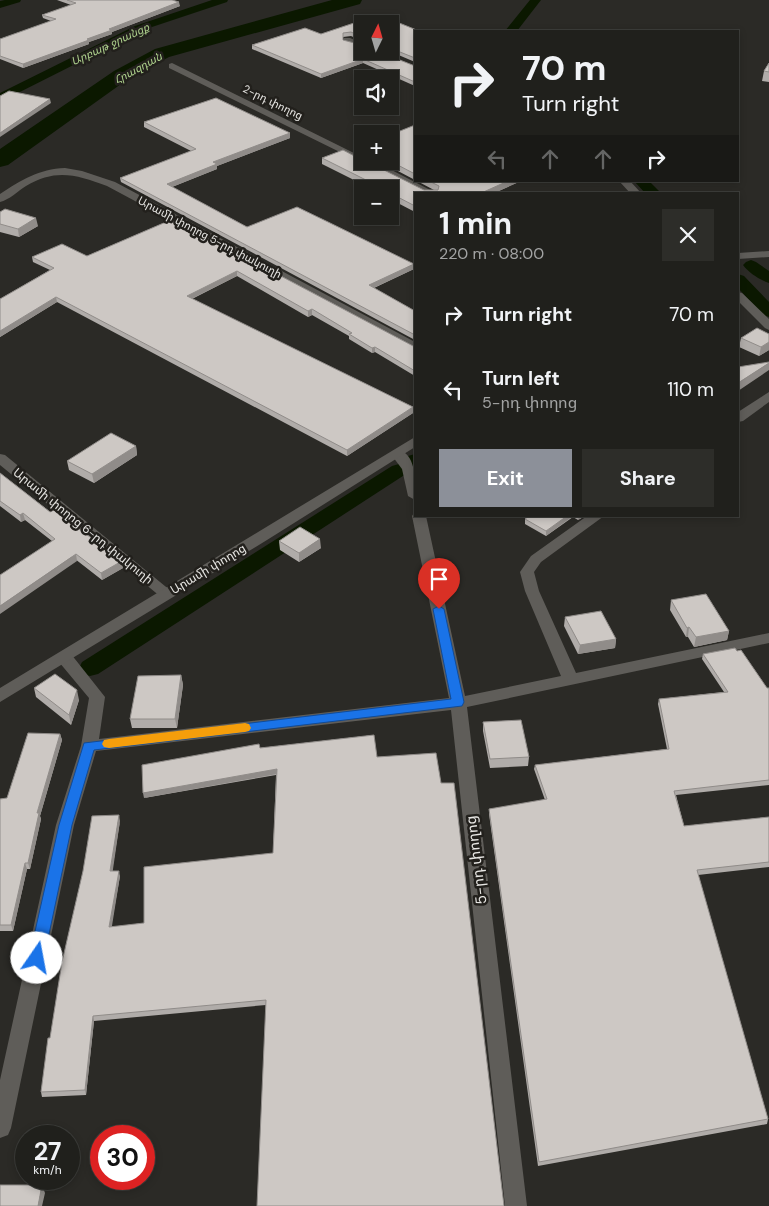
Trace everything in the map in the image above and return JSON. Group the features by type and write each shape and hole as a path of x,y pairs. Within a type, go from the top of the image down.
{"street":[{"path":"347,40 354,43"},
{"name":"2-րդ փողոց","path":"172,66 354,156"},
{"name":"Արամի փողոց 5-րդ փակուղի","path":"0,199 40,174 60,170 87,175 111,184 414,346"},
{"path":"384,170 429,192"},
{"path":"625,182 636,192"},
{"path":"739,256 769,254"},
{"path":"739,296 769,326"},
{"path":"739,417 769,396"},
{"name":"Արամի փողոց","path":"0,696 65,658 414,442"},
{"path":"397,453 410,469 414,491"},
{"name":"Արամի փողոց 6-րդ փակուղի","path":"0,458 166,594"},
{"name":"5-րդ փողոց","path":"419,517 458,702 516,1206"},
{"path":"570,678 532,591 527,572 536,559 596,517"},
{"path":"89,746 458,702 769,638"},
{"path":"0,1128 65,825 89,746 97,697 65,658"}],"building":[{"path":"67,0 172,0 179,2 109,29 112,30 87,39 89,40 23,64 0,56 0,39 56,19 42,15 76,3"},
{"path":"354,23 354,33 343,33 343,40 354,43 354,60 360,60 321,74 252,45 305,28 321,34"},
{"path":"399,23 417,30 414,30 414,58 399,52"},
{"path":"365,60 399,60 414,66 414,82 399,75 399,70 388,70"},
{"path":"769,63 769,72 764,71"},
{"path":"9,91 50,99 0,133 0,96"},
{"path":"216,98 290,133 213,162 217,164 167,184 247,227 297,207 414,264 369,285 414,310 414,334 120,178 196,149 144,122"},
{"path":"414,125 414,173 399,166 399,131"},
{"path":"343,150 354,156 354,170 384,170 424,190 438,190 439,186 431,182 506,182 483,192 414,192 414,205 399,198 399,180 366,180 322,158"},
{"path":"5,209 36,218 18,229 0,224 0,212"},
{"path":"173,219 414,346 414,370 375,347 372,348 349,334 352,333 312,309 308,311 237,271 187,296 413,407 347,450 56,297 0,331 0,299 54,268 32,257 62,244 87,256"},
{"path":"757,328 769,334 769,342 761,347 741,338"},
{"path":"769,362 739,382 739,367"},
{"path":"111,433 136,446 92,474 67,461"},
{"path":"0,473 50,512 54,510 122,561 101,573 76,554 0,606 0,575 55,539 23,513 20,515 0,501"},
{"path":"528,517 566,517 546,531 525,519"},
{"path":"300,527 320,539 299,553 279,541"},
{"path":"706,594 729,631 696,637 689,627 687,628 671,600"},
{"path":"601,611 616,639 580,645 565,617"},
{"path":"735,648 737,651 741,650 767,688 769,688 769,780 674,791 684,826 769,817 769,862 697,870 768,1119 539,1162 489,809 547,799 535,765 669,749 659,699 728,692 703,654"},
{"path":"55,674 77,690 69,715 34,688"},
{"path":"181,675 175,719 130,719 138,676"},
{"path":"521,720 529,757 490,759 483,722"},
{"path":"28,733 60,734 37,813 39,813 28,863 25,863 11,925 0,925 0,799 7,798"},
{"path":"374,735 377,757 436,753 441,783 454,783 504,1206 257,1206 266,1000 93,1016 85,1090 41,1092 48,1038 50,1038 62,962 83,871 92,816 119,815 110,871 119,871 109,927 144,923 144,867 273,853 277,769 143,793 142,765 259,744 260,748"},
{"path":"0,1185 15,1185 15,1190 41,1190 38,1206 0,1206"}],"waterway":[{"path":"0,5 16,0"},
{"name":"Արբաթ ջրանցք","path":"0,98 139,28 223,0"},
{"name":"Հրազդան","path":"0,160 121,75 162,53 353,0"},
{"path":"512,30 536,0"},
{"path":"642,182 653,192"},
{"path":"751,265 769,278"},
{"path":"739,280 769,312"},
{"path":"90,668 399,470"}],"slow traffic":[{"path":"109,744 245,728"}],"route":[{"path":"37,958 65,825 89,746 458,702 439,609"}]}
